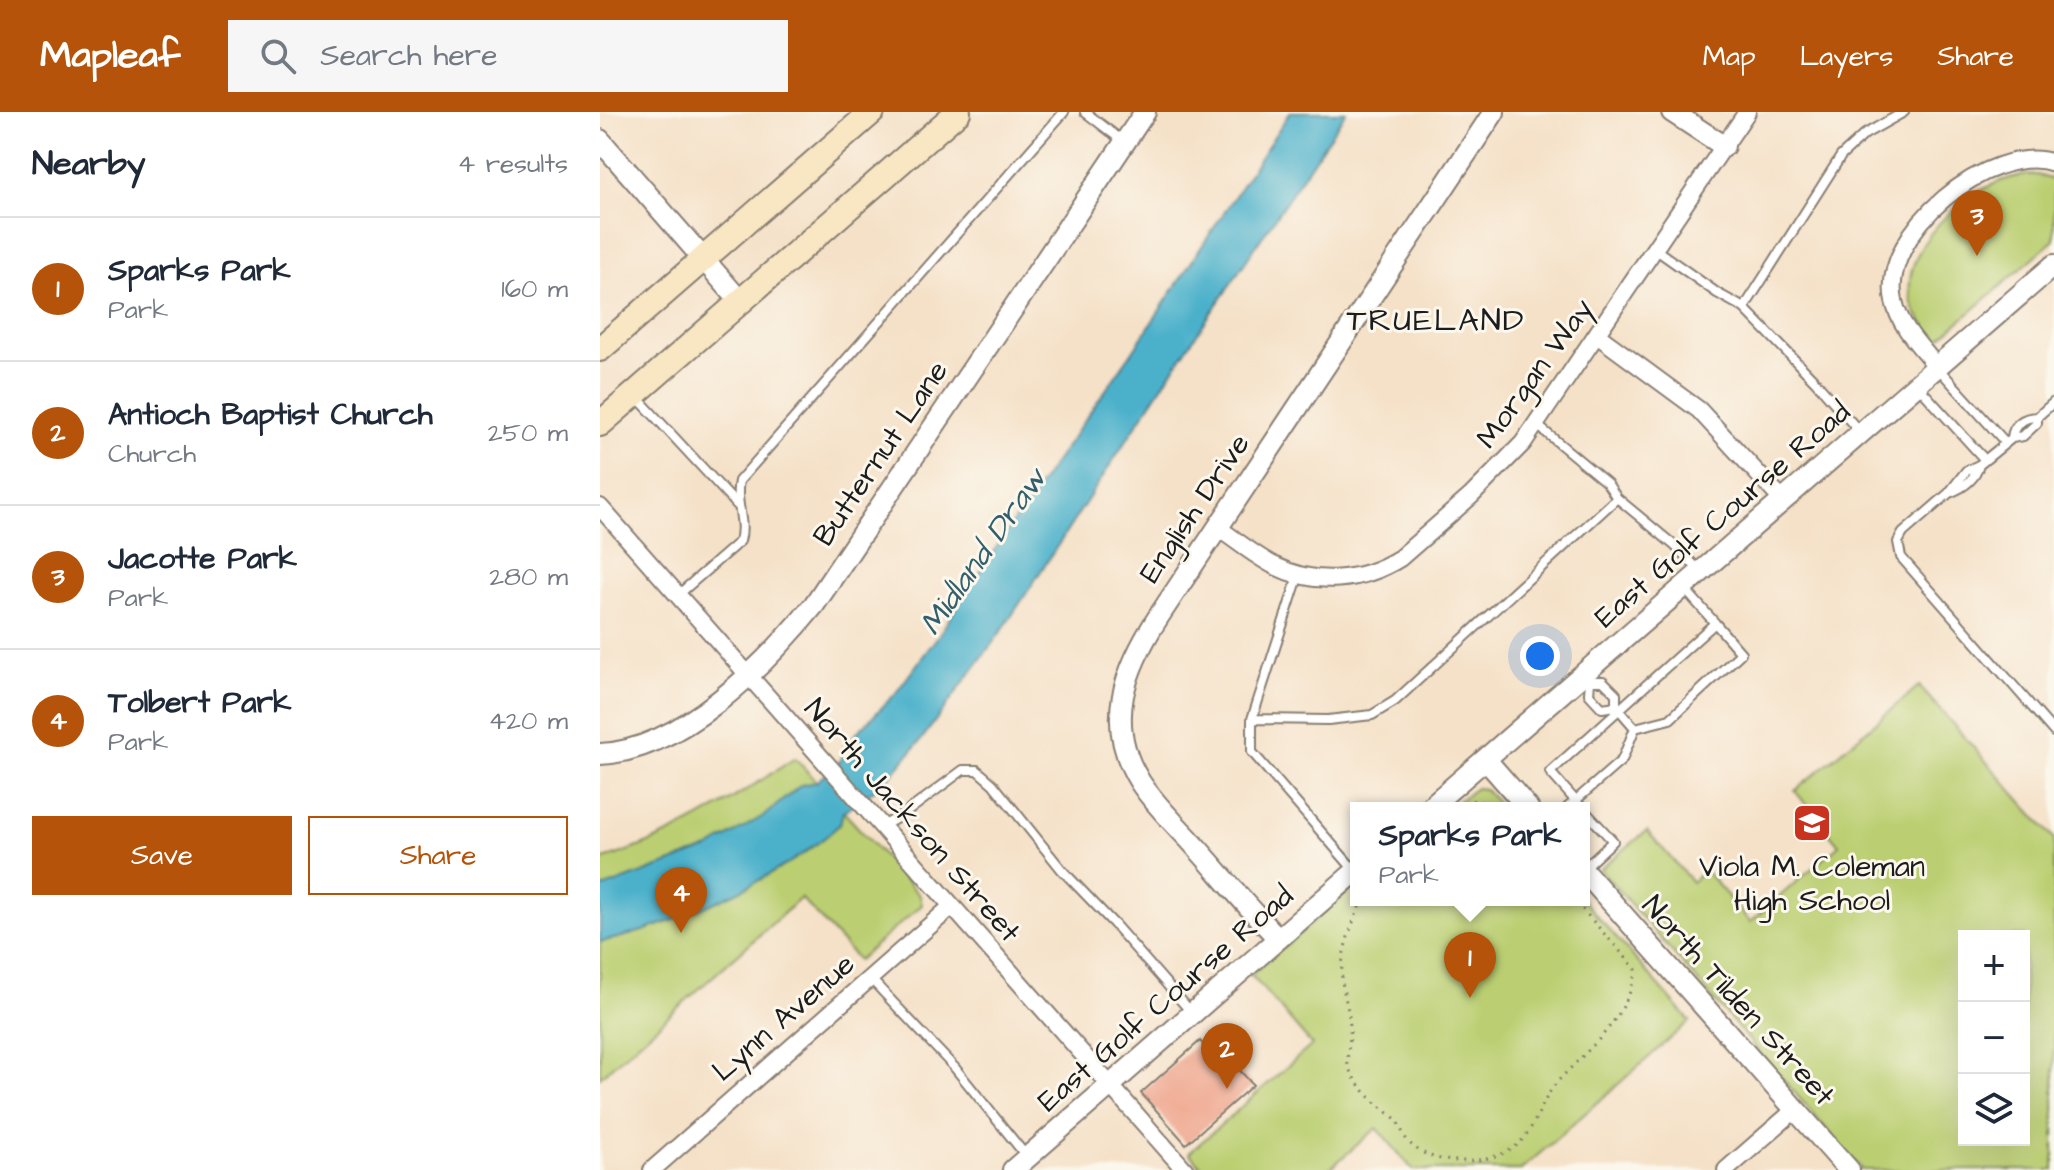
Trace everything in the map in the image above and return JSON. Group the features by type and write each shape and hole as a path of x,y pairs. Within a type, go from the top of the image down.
{"main road":[{"path":"600,349 872,112"},
{"path":"600,424 958,112"}],"street":[{"name":"Butternut Lane","path":"600,754 636,748 656,740 714,704 783,644 814,605 1145,112"},
{"name":"English Drive","path":"1278,938 1145,788 1134,770 1123,732 1123,694 1132,660 1494,112"},
{"path":"1672,112 1724,146"},
{"name":"Morgan Way","path":"1218,528 1276,566 1299,574 1337,580 1361,576 1400,558 1513,456 1537,425 1747,112"},
{"path":"600,140 740,301"},
{"path":"1937,367 1904,325 1894,301 1895,277 1911,237 1934,206 1970,179 2023,160 2054,163"},
{"name":"East Golf Course Road","path":"1436,802 1587,678 1701,572 2054,265"},
{"path":"1597,335 1699,410 1783,501"},
{"name":"North Jackson Street","path":"600,507 1184,1170"},
{"path":"1486,760 1523,802"},
{"name":"East Golf Course Road","path":"1020,1164 1350,876"},
{"name":"North Tilden Street","path":"1590,876 1849,1170"},
{"name":"Lynn Avenue","path":"652,1170 951,907"},
{"path":"1726,1170 1796,1109"}],"lane":[{"path":"678,595 740,541 743,532 736,492 739,481 1064,112"},
{"path":"1085,112 1124,142"},
{"path":"1744,308 1841,156 1865,134 1904,112"},
{"path":"1655,249 1717,293 1744,308 1861,433"},
{"path":"1937,367 2009,440"},
{"path":"1917,385 1982,463"},
{"path":"634,394 739,508"},
{"path":"2054,402 2037,417 2017,424 2009,440 1982,463 1972,479 1949,493 1903,533 1898,542 1901,557 2054,732"},
{"path":"1537,425 1607,483 1617,498 1701,572"},
{"path":"1252,719 1328,720 1372,715 1395,701 1617,498"},
{"path":"1299,574 1252,719 1252,752 1350,864"},
{"path":"1635,728 1670,719 1741,653 1683,588"},
{"path":"1577,802 1550,772 1715,623"},
{"path":"1618,708 1602,708 1589,694 1587,678 1603,681 1616,694 1618,708 1635,728"},
{"path":"1585,802 1622,760 1635,728"},
{"path":"881,827 904,814 963,770 977,770 993,784 1062,870 1192,1013"},
{"path":"1590,816 1613,841 1590,863"},
{"path":"870,978 955,1068 1020,1164"}],"path":[{"path":"1360,906 1343,949 1342,981 1351,1036 1348,1065 1359,1084 1395,1118 1407,1141 1423,1153 1441,1160 1504,1153 1520,1143 1556,1083 1584,1058 1632,992 1636,969 1579,906"}],"green space":[{"path":"2037,175 2054,180 2054,240 1938,340 1918,317 1911,300 1910,278 1917,255 1948,214 1970,197 2015,177"},
{"path":"1919,686 2054,838 2054,1170 1862,1170 1600,869 1647,831 1692,882 1705,870 1750,922 1839,845 1795,791"},
{"path":"795,758 920,896 922,905 858,960 801,898 600,1077 600,860 677,830"},
{"path":"1476,788 1485,789 1497,802 1457,802"},
{"path":"1350,891 1350,906 1588,906 1690,1021 1521,1170 1413,1170 1377,1128 1328,1170 1204,1170 1189,1153 1312,1045 1251,975"}],"water":[{"path":"1290,112 1346,112 1005,626 922,739 880,788 843,812 840,824 791,861 693,912 600,942 600,889 709,848 765,815 801,785 816,782 841,760 845,745 895,694 938,636 1013,522 1131,354"}],"building":[{"path":"1200,1041 1227,1072 1235,1065 1253,1085 1186,1144 1141,1093"}],"place":[{"name":"Jacotte Park","path":"1977,256"},
{"name":"Viola M. Coleman High School","path":"1812,823"},
{"name":"Tolbert Park","path":"681,933"},
{"name":"Sparks Park","path":"1470,998"},
{"name":"Antioch Baptist Church","path":"1227,1089"}],"district":[{"name":"TRUELAND","path":"1436,319"}],"water label":[{"name":"Midland Draw","path":"982,551"}]}
